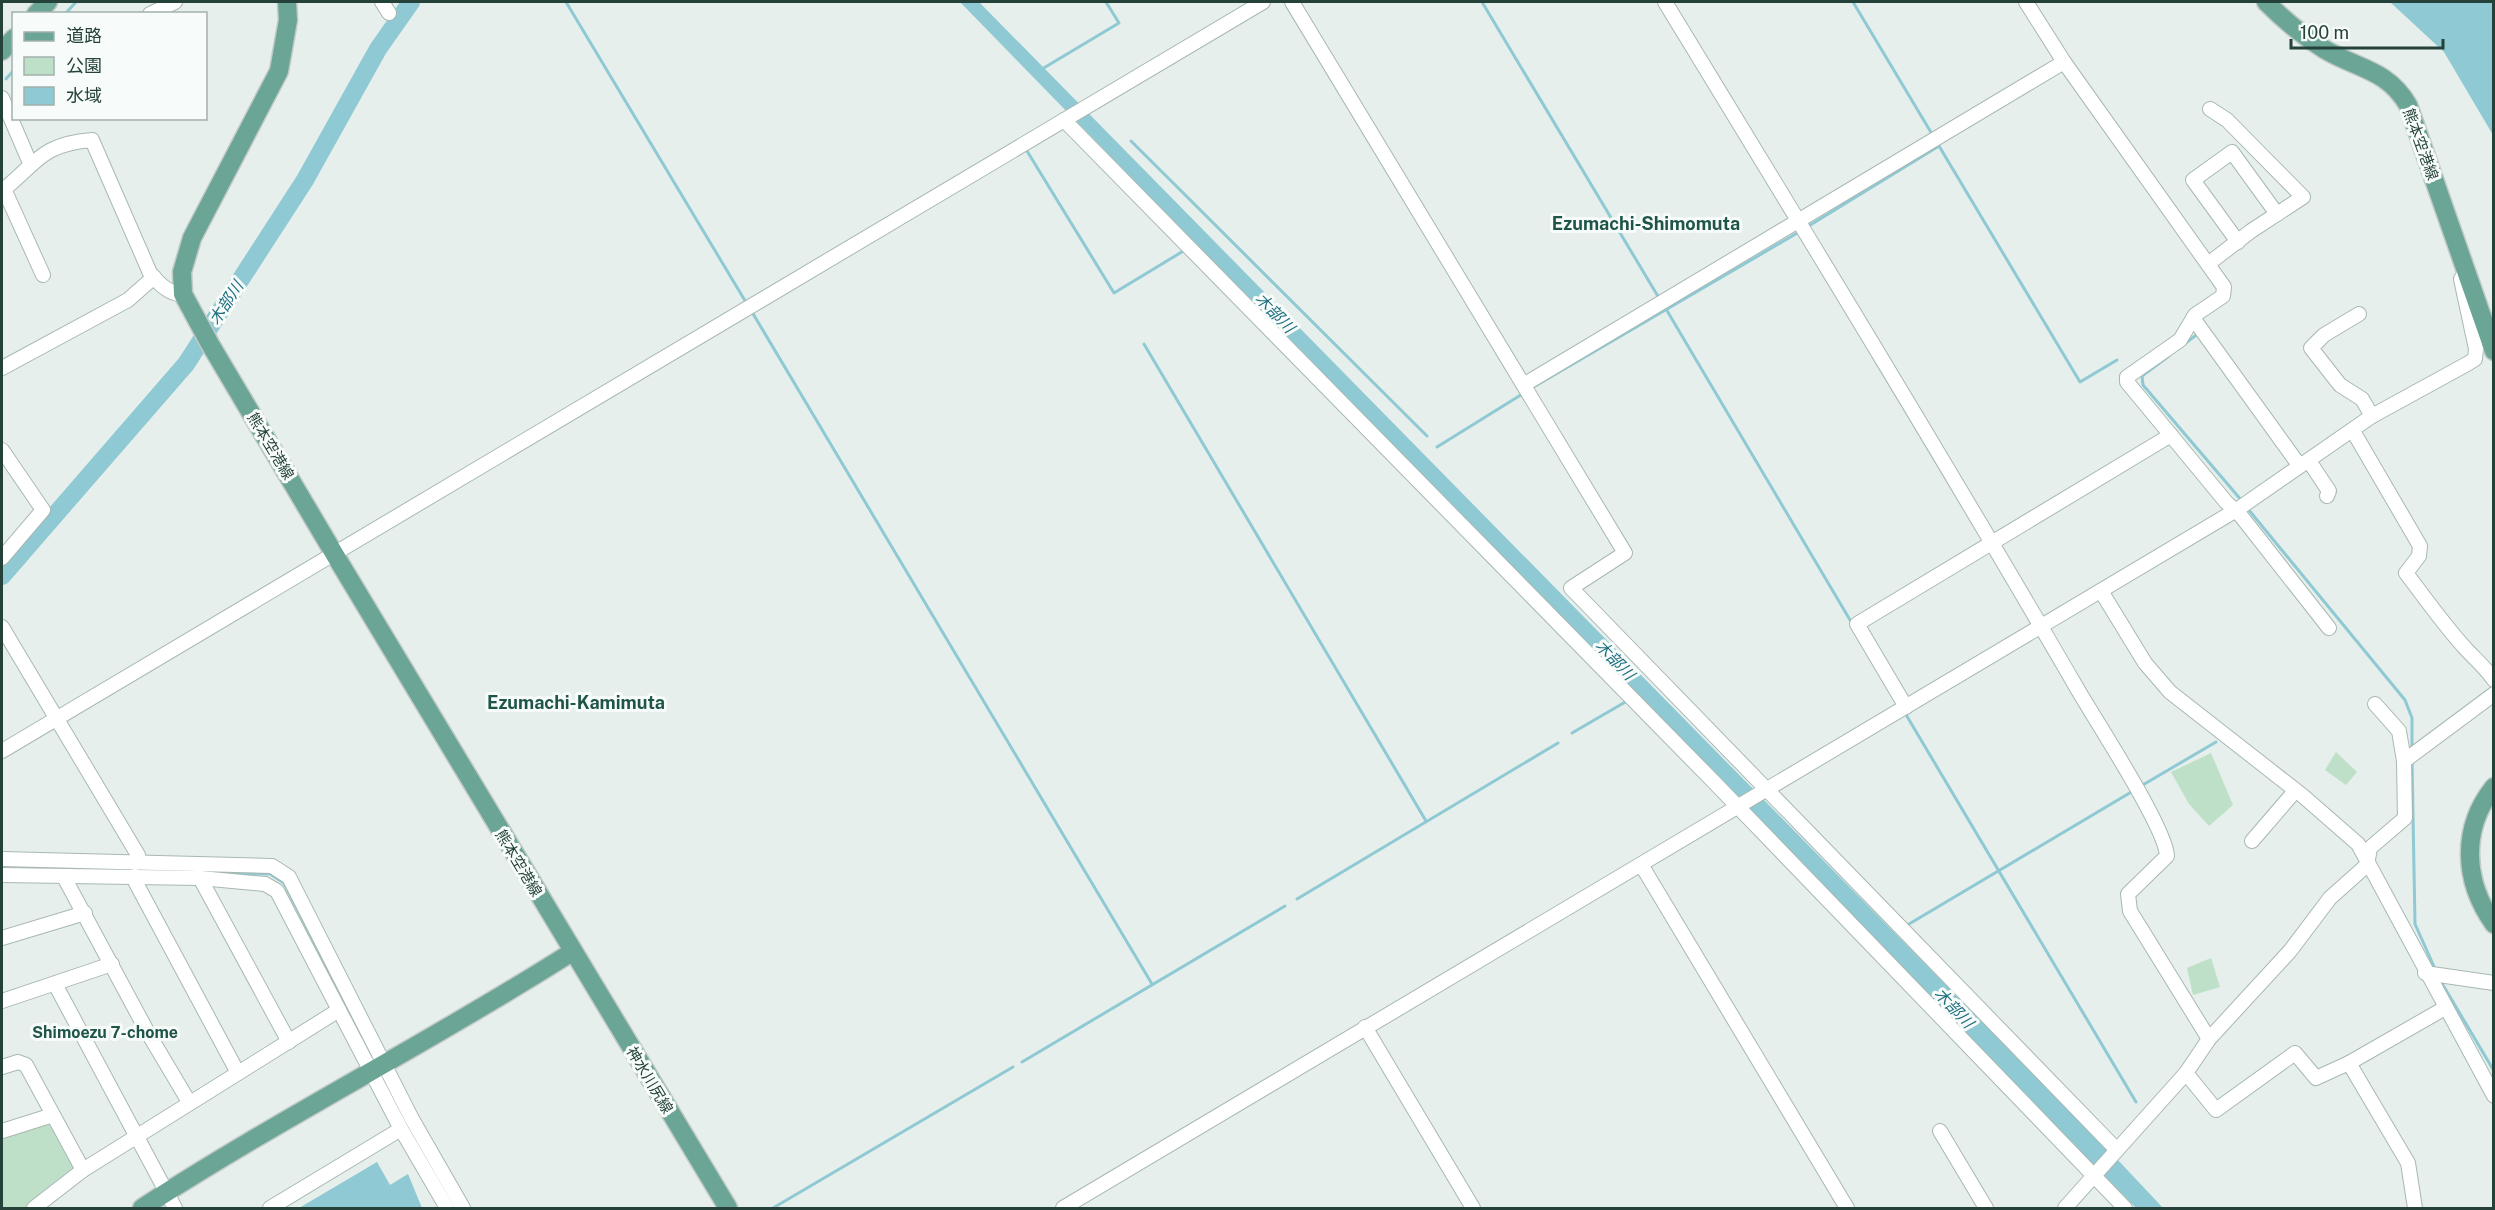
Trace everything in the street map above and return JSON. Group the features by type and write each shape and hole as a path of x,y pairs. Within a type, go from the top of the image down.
{"main road":[{"path":"183,294 182,272 192,238 279,71 288,20 286,2"},
{"name":"熊本空港線","path":"2266,2 2288,24 2318,45 2385,78 2398,88 2408,105 2493,351"},
{"name":"熊本空港線","path":"183,294 200,328 572,952"},
{"path":"2493,787 2474,818 2469,860 2478,892 2493,924"},
{"path":"142,1209 170,1201 377,1066 503,996 572,952"},
{"name":"神水川尻線","path":"572,952 728,1209"}],"street":[{"path":"154,12 175,2"},
{"path":"2,751 335,555 457,478 1263,2"},
{"path":"1292,2 1525,384 1625,553 1571,588 2117,1150"},
{"path":"1665,2 2041,626 2167,846 2167,856 2128,894 2130,911 2209,1039"},
{"path":"2032,4 2064,62 2226,291 2193,318 2180,340 2127,377 2130,387 2226,502 2241,507 2329,628"},
{"path":"1525,384 2064,62"},
{"path":"2,98 30,163"},
{"path":"2208,264 2303,197 2227,120 2210,109"},
{"path":"1067,118 1738,807 2125,1209"},
{"path":"43,274 3,190 30,163 59,147 92,140 154,277 175,294 183,294"},
{"path":"2238,242 2193,180 2232,152 2277,214"},
{"path":"1063,1209 2241,507 2372,416 2475,359 2461,279 2466,273"},
{"path":"2,368 128,300 154,277"},
{"path":"2360,314 2324,335 2311,345 2311,348 2340,385 2362,399 2372,416"},
{"path":"2193,318 2304,463 2329,491 2327,496"},
{"path":"2353,431 2420,546 2419,556 2406,573 2466,650 2483,664 2493,680"},
{"path":"1906,707 1857,624 2171,435"},
{"path":"2,450 43,510 2,558"},
{"path":"2101,591 2145,663 2170,692 2349,834 2358,844 2367,865 2493,1096"},
{"path":"2,627 138,855 138,861"},
{"path":"2411,755 2493,694"},
{"path":"2065,1209 2186,1072 2209,1039 2290,951 2330,898 2367,865 2370,848 2405,818 2411,755 2399,731 2375,704"},
{"path":"2252,841 2295,791"},
{"path":"2,859 272,866 289,877 377,1066 400,1129 447,1209"},
{"path":"1642,866 1847,1209"},
{"path":"2,874 200,878 265,884 277,891 339,1010 377,1066 463,1209"},
{"path":"135,876 136,883 238,1073"},
{"path":"64,877 189,1102"},
{"path":"200,878 289,1042"},
{"path":"2,938 85,913"},
{"path":"2,1001 112,964"},
{"path":"2425,973 2493,983"},
{"path":"55,984 170,1201"},
{"path":"2186,1072 2216,1110 2295,1053 2316,1078 2349,1063 2445,1008"},
{"path":"34,1209 82,1170 135,1135 339,1010"},
{"path":"1365,1028 1473,1209"},
{"path":"2,1067 18,1062 26,1065 82,1170"},
{"path":"2349,1063 2408,1163 2415,1209"},
{"path":"2,1131 53,1115"},
{"path":"270,1209 400,1129"},
{"path":"1940,1131 1986,1209"}],"green space":[{"path":"2336,752 2357,772 2346,785 2325,770"},
{"path":"2211,753 2233,805 2209,826 2189,804 2171,772"},
{"path":"2211,958 2220,987 2193,995 2187,968"},
{"path":"50,1122 75,1169 26,1208 2,1208 2,1136"}],"water":[{"path":"960,2 979,2 2163,1208 2136,1208"},
{"path":"2390,2 2493,2 2493,135 2444,52"},
{"path":"377,1162 390,1185 408,1174 422,1208 299,1208"}],"waterway":[{"path":"67,12 76,2"},
{"name":"木部川","path":"2,576 186,364 305,180 378,49 411,2"},
{"path":"566,2 747,304"},
{"path":"1042,69 1119,23 1106,2"},
{"path":"1482,2 1659,298"},
{"path":"1853,2 1932,134"},
{"path":"6,79 12,72"},
{"path":"1131,141 1427,436"},
{"path":"1807,227 1939,146 2080,382 2117,360"},
{"path":"1027,151 1114,293 1185,250"},
{"path":"1530,389 1799,232"},
{"path":"1666,309 1853,625"},
{"path":"752,312 1152,984"},
{"path":"2183,345 2199,333"},
{"path":"1144,344 1426,821"},
{"path":"2169,356 2142,376 2143,385 2242,501"},
{"path":"1437,447 1524,393"},
{"path":"2248,509 2405,700 2412,718 2412,750"},
{"path":"1572,733 1627,701"},
{"path":"1905,713 2136,1102"},
{"path":"2141,786 2216,742"},
{"path":"1297,899 1558,743"},
{"path":"2412,760 2415,924 2436,971"},
{"path":"1904,927 2133,791"},
{"path":"21,866 153,871"},
{"path":"213,873 270,874 284,883 372,1055"},
{"path":"1022,1062 1285,906"},
{"path":"2440,980 2494,1071"},
{"path":"773,1208 1013,1067"},
{"path":"385,1084 401,1112"}],"district":[{"name":"Ezumachi-Shimomuta","path":"1646,223"},
{"name":"Ezumachi-Kamimuta","path":"576,702"},
{"name":"Shimoezu 7-chome","path":"105,1032"}]}
